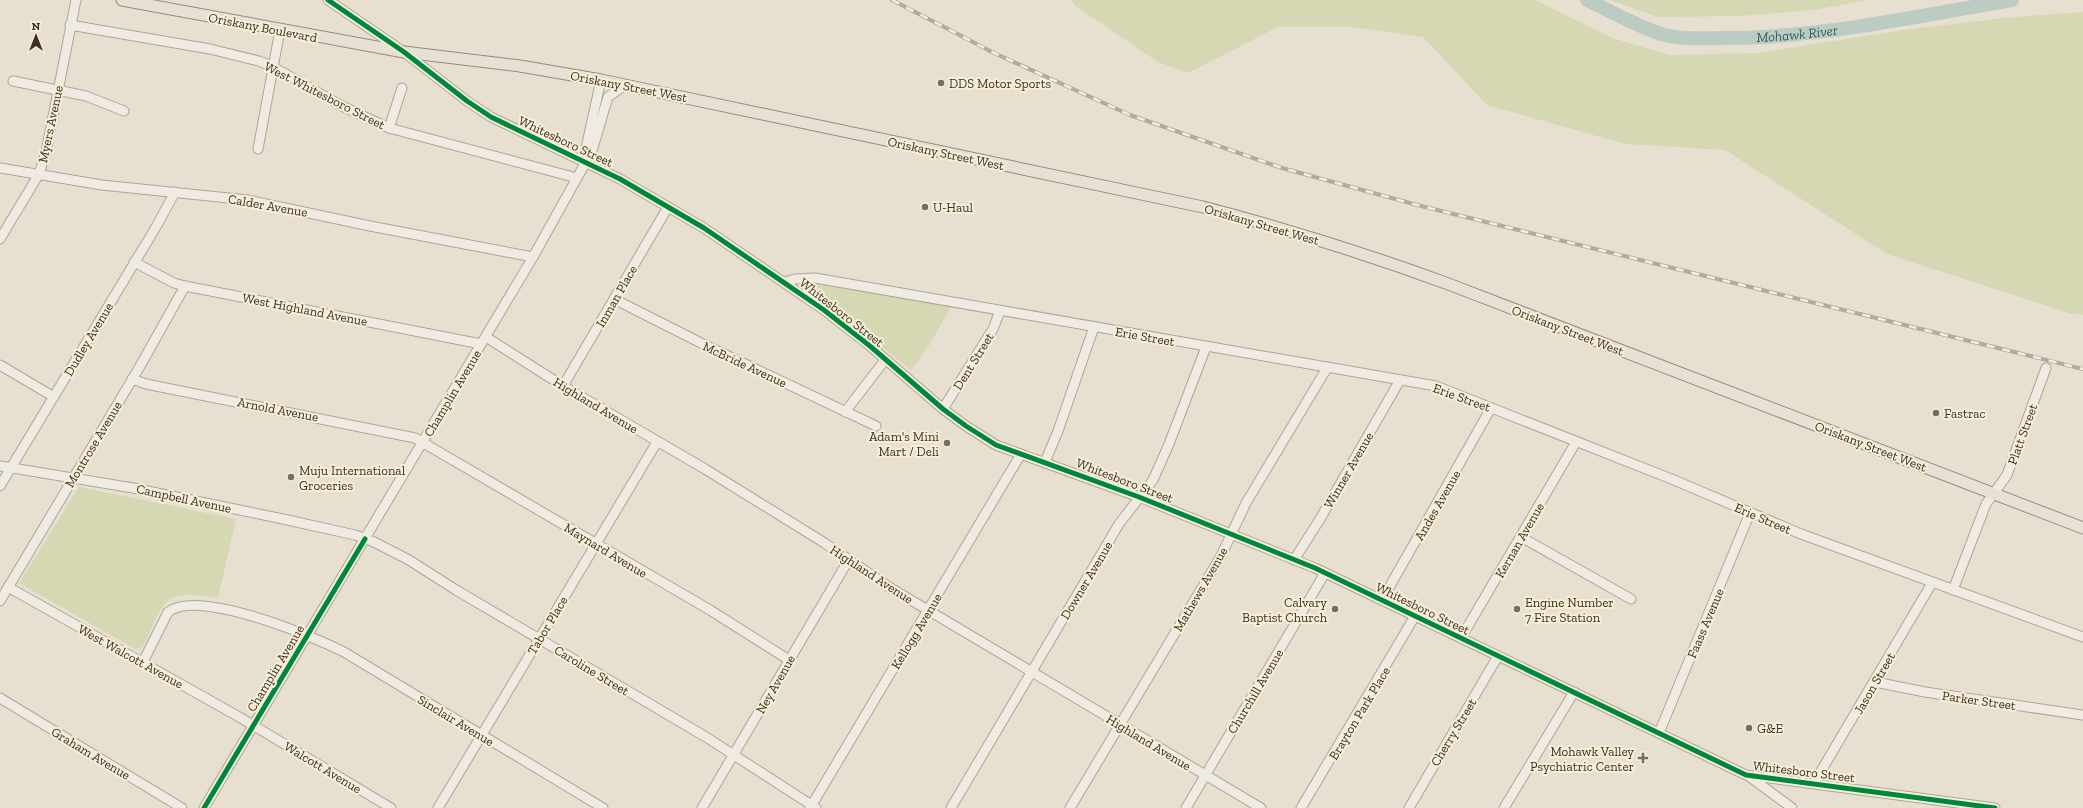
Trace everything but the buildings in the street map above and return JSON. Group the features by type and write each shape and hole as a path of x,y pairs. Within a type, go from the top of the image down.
{"main road":[{"name":"Oriskany Boulevard","path":"122,0 404,52"},
{"name":"Oriskany Street West","path":"404,52 520,66 601,80 1203,207 1284,229 1389,262 1451,285 1993,495 2083,528"}],"street":[{"name":"Myers Avenue","path":"0,239 39,174 46,152 76,0"},
{"name":"Whitesboro Street","path":"328,0 404,52 467,101 491,117 620,179 704,228 824,310 886,360 943,409 996,445 1139,497 1231,533 1325,573 1746,775 1995,808"},
{"name":"West Whitesboro Street","path":"70,25 210,49 259,61 273,67 344,107 390,128 577,178"},
{"path":"258,149 280,30"},
{"name":"Champlin Avenue","path":"586,162 586,148 601,80"},
{"path":"13,81 86,96 124,111"},
{"name":"Champlin Avenue","path":"204,808 533,257 592,151 608,97 625,85"},
{"path":"390,128 402,88"},
{"name":"Calder Avenue","path":"0,168 102,185 248,200 370,226 533,257"},
{"name":"Dudley Avenue","path":"0,486 175,192"},
{"name":"Inman Place","path":"563,386 668,207"},
{"name":"West Highland Avenue","path":"134,262 174,283 185,286 483,341"},
{"name":"Erie Street","path":"784,282 795,279 815,278 1436,386 1674,480 1750,514 1932,583 2083,637"},
{"name":"Montrose Avenue","path":"0,601 72,477 132,379 185,286"},
{"name":"McBride Avenue","path":"614,298 703,344 876,426"},
{"name":"Dent Street","path":"943,409 993,329 1000,311"},
{"path":"1045,462 1058,431 1094,327"},
{"name":"Highland Avenue","path":"483,341 563,386 657,442 823,542 848,561 928,611 1261,808"},
{"name":"Downer Avenue","path":"951,808 1119,524 1153,480 1169,444 1206,347"},
{"path":"845,412 886,360"},
{"path":"0,365 54,396"},
{"name":"Mathews Avenue","path":"1070,808 1221,556 1246,503 1327,368"},
{"name":"Platt Street","path":"1993,495 2007,475 2046,368"},
{"name":"Arnold Avenue","path":"132,379 146,384 403,434 423,441"},
{"name":"Winner Avenue","path":"1294,560 1320,519 1400,380"},
{"name":"Andes Avenue","path":"1382,600 1491,408"},
{"name":"Maynard Avenue","path":"423,441 710,610 789,660"},
{"name":"Tabor Place","path":"438,808 657,442"},
{"name":"Kernan Avenue","path":"1461,638 1576,442"},
{"name":"Kellogg Avenue","path":"813,807 1021,454"},
{"name":"Campbell Avenue","path":"0,466 72,477 283,519 365,539"},
{"path":"1954,590 1984,510 1993,495"},
{"name":"Faass Avenue","path":"1659,733 1750,514"},
{"path":"1520,537 1631,599"},
{"name":"Caroline Street","path":"365,539 409,560 456,590 706,737 813,807"},
{"name":"Ney Avenue","path":"702,808 848,561"},
{"name":"Churchill Avenue","path":"1186,808 1325,573"},
{"name":"Jason Street","path":"1814,783 1875,682 1932,583"},
{"name":"West Walcott Avenue","path":"8,587 254,725"},
{"name":"Sinclair Avenue","path":"143,662 168,612 174,607 185,605 234,611 308,635 344,652 603,808"},
{"name":"Brayton Park Place","path":"1301,808 1415,616"},
{"name":"Cherry Street","path":"1409,808 1498,656"},
{"name":"Parker Street","path":"1875,682 1918,691 2083,715"},
{"path":"1504,808 1574,692"},
{"name":"Graham Avenue","path":"0,698 182,808"},
{"name":"Walcott Avenue","path":"254,725 391,808"},
{"path":"1746,775 1768,789 1792,808"}],"green space":[{"path":"1072,0 1535,0 1612,38 1670,55 1758,53 1909,29 2014,17 2083,12 2083,315 2069,313 1887,254 1725,150 1625,144 1487,105 1423,37 1352,27 1278,27 1188,73 1158,62 1074,5"},
{"path":"1610,0 1869,0 1813,10 1740,16 1657,17"},
{"path":"812,282 951,307 930,344 911,370 808,288"},
{"path":"79,487 236,519 218,598 186,595 175,597 162,608 143,647 135,649 19,583"}],"waterway":[{"name":"Mohawk River","path":"1587,0 1652,31 1669,36 1684,38 1760,37 1832,30 2012,0"}],"railway":[{"path":"892,0 994,53 1130,115 1282,168 1417,205 2083,369"}],"cycle path":[{"path":"328,0 404,52 467,101 491,117 620,179 704,228 824,310 870,346 943,409 996,445 1139,497 1315,568 1746,775 1995,808"},
{"path":"204,808 365,539"}],"place":[{"name":"DDS Motor Sports","path":"941,83"},
{"name":"U-Haul","path":"925,207"},
{"name":"Fastrac","path":"1936,413"},
{"name":"Adam's Mini Mart / Deli","path":"947,443"},
{"name":"Muju International Groceries","path":"291,477"},
{"name":"Calvary Baptist Church","path":"1335,609"},
{"name":"Engine Number 7 Fire Station","path":"1517,609"},
{"name":"G&E","path":"1749,728"},
{"name":"Mohawk Valley Psychiatric Center","path":"1643,758"}]}
